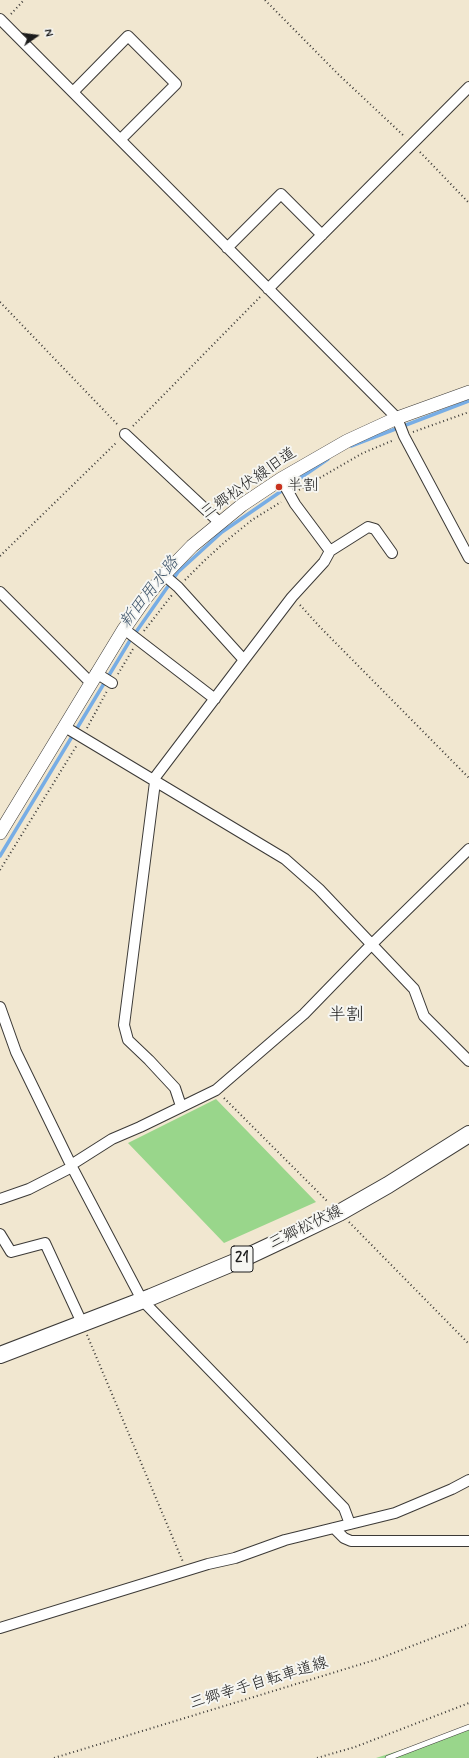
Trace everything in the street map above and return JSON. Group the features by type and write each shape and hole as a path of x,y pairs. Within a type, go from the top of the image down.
{"main road":[{"name":"三郷松伏線","path":"0,1355 142,1300 242,1259 339,1213 440,1154 469,1134"}],"street":[{"path":"1,22 121,139 398,421 404,436 469,558"},
{"path":"73,92 128,36 176,84 121,139"},
{"path":"268,289 469,88"},
{"path":"228,248 281,194 322,235"},
{"name":"三郷松伏線旧道","path":"0,833 68,729 96,678 127,631 145,599 167,577 192,546 219,522 347,441 469,392"},
{"path":"125,434 219,522"},
{"path":"282,482 330,552"},
{"path":"181,1106 175,1088 128,1040 124,1025 154,781 292,597 324,562 330,552 368,527 375,530 392,553"},
{"path":"167,577 178,587 244,660"},
{"path":"0,592 96,678 112,683"},
{"path":"127,631 215,699"},
{"path":"68,729 285,859 319,889 414,989 424,1016 469,1061"},
{"path":"0,1199 29,1189 71,1166 112,1139 140,1128 181,1106 216,1090 304,1014 372,944 469,849"},
{"path":"0,1007 3,1026 71,1166 142,1300 344,1508 350,1524"},
{"path":"0,1234 11,1252 45,1243 82,1323"},
{"path":"0,1628 186,1571 235,1558 285,1540 395,1513 452,1489 469,1480"},
{"path":"334,1528 344,1538 351,1541 469,1541"}],"lane":[{"path":"388,1758 469,1727"}],"path":[{"path":"1,22 24,0"},
{"path":"265,0 338,74 412,144 469,203"},
{"path":"0,556 125,434 268,289"},
{"path":"0,302 125,434"},
{"path":"0,870 81,738 138,640 178,587 204,560 252,520 328,472 363,453 469,412"},
{"path":"292,597 469,778"},
{"path":"82,1323 186,1571"},
{"name":"三郷幸手自転車道線","path":"54,1758 378,1659 469,1624"},
{"path":"317,1758 355,1747 469,1703"}],"green space":[{"path":"216,1099 316,1202 224,1243 128,1143"},
{"path":"469,1728 469,1758 376,1758"}],"waterway":[{"name":"新田用水路","path":"351,446 469,401"},
{"name":"新田用水路","path":"0,856 129,642 178,572 222,532 328,459"}],"place":[{"name":"半割","path":"279,487"}],"district":[{"name":"半割","path":"346,1016"}]}
